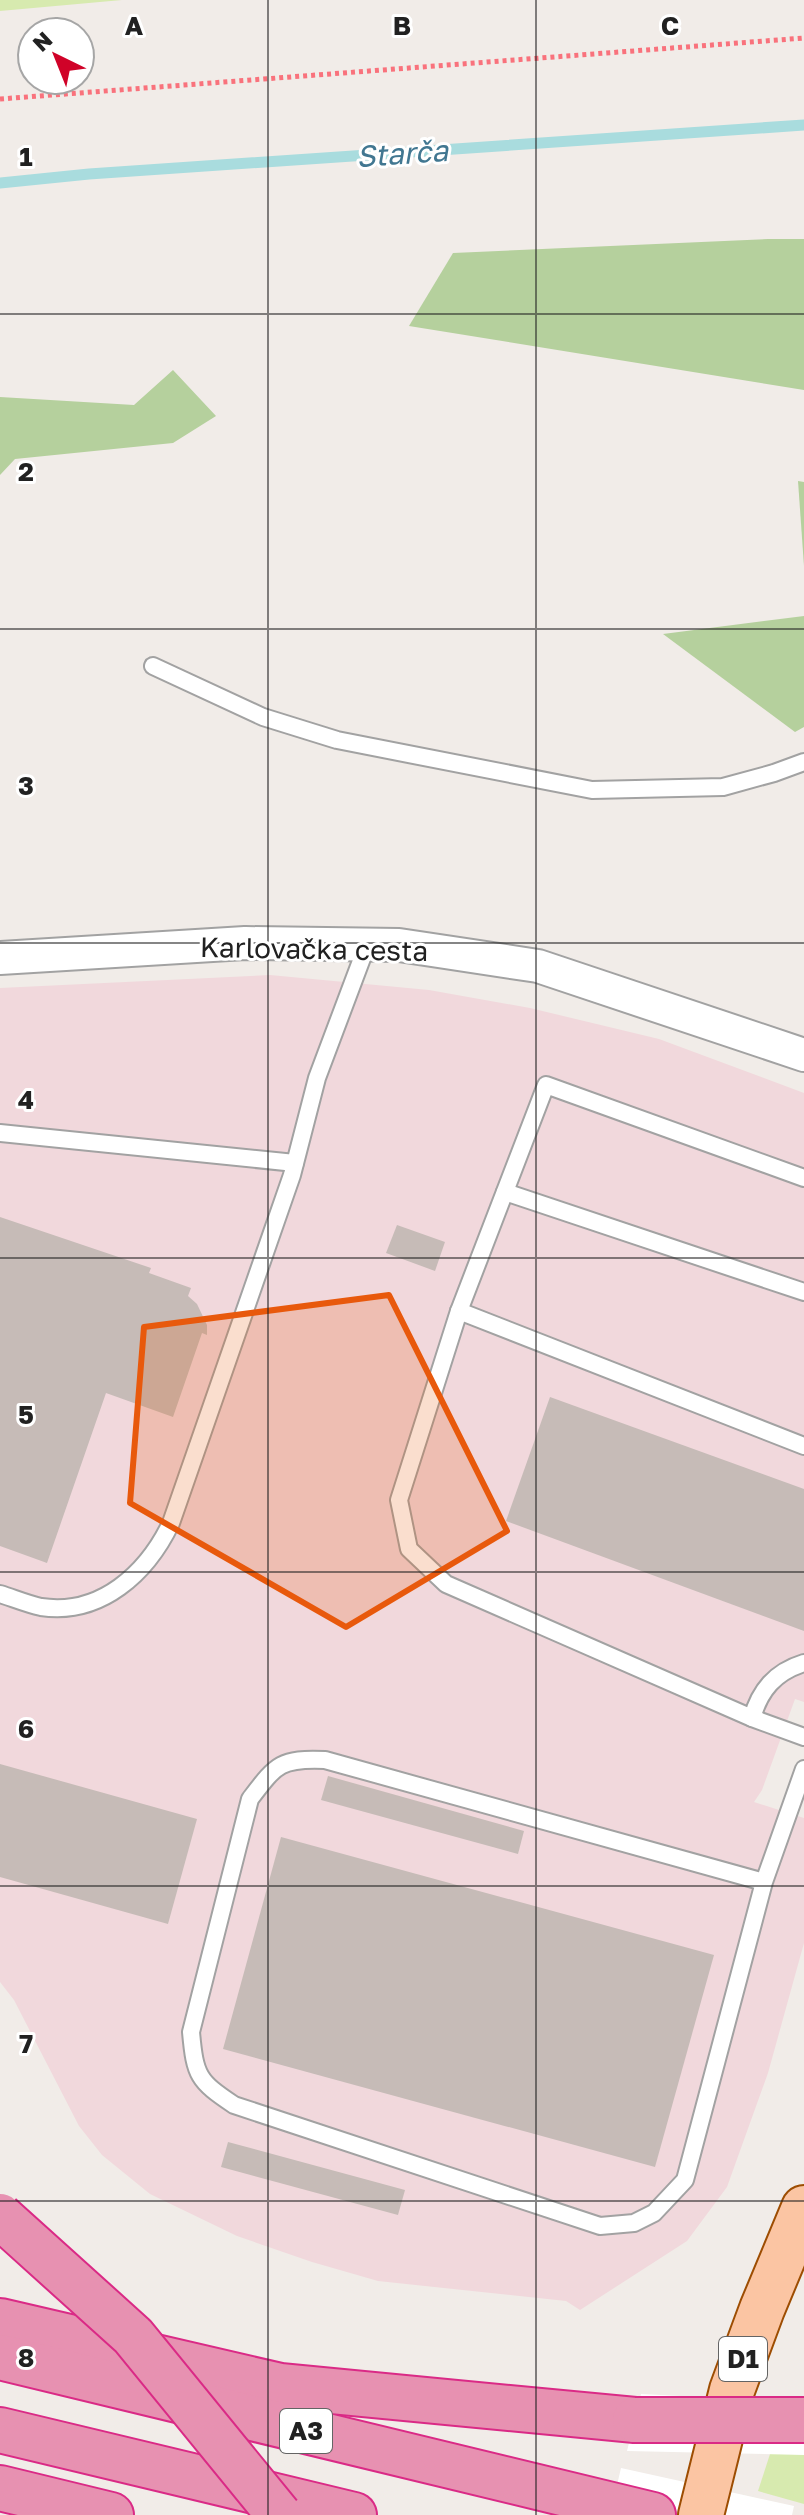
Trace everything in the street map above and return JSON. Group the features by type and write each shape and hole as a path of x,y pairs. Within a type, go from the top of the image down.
{"highway":[{"path":"0,2216 133,2336 279,2515"},
{"path":"0,2321 280,2386 635,2420 804,2420"},
{"name":"A3","path":"0,2357 633,2510"},
{"path":"0,2430 354,2515"},
{"path":"0,2488 111,2515"}],"main road":[{"name":"D1","path":"701,2515 732,2390 804,2208"}],"street":[{"name":"Karlovačka cesta","path":"0,958 245,943 399,945 538,966 804,1055"}],"lane":[{"path":"153,666 263,717 337,740 592,790 723,787 804,762"},
{"path":"0,1594 57,1608 99,1600 134,1577 161,1543 171,1523 295,1163 317,1078 367,945"},
{"path":"804,1178 546,1085 459,1311 399,1500 409,1549 446,1584 752,1718 804,1737"},
{"path":"0,1133 295,1163"},
{"path":"505,1192 804,1292"},
{"path":"459,1311 804,1446"},
{"path":"752,1718 758,1695 774,1679 804,1663"},
{"path":"764,1882 325,1760 298,1759 275,1768 250,1799 191,2032 194,2062 207,2087 234,2105 600,2226 634,2223 654,2213 685,2180 764,1882 804,1769"}],"path":[{"path":"0,99 804,38"}],"highlighted area":[{"path":"389,1295 507,1531 346,1627 130,1503 144,1327"}],"shaded area":[{"path":"270,975 429,990 530,1008 659,1039 804,1093 804,1702 795,1699 762,1790 754,1802 804,1818 804,1943 768,2073 727,2187 687,2241 580,2310 566,2301 378,2281 237,2236 150,2194 102,2155 79,2126 14,2000 0,1982 0,988"}],"green space":[{"path":"0,0 122,0 0,11"},
{"path":"804,239 804,390 409,326 453,253"},
{"path":"173,370 216,416 173,443 15,459 0,475 0,397 134,405"},
{"path":"798,481 804,482 804,566"},
{"path":"804,616 804,727 795,732 663,634"},
{"path":"804,2451 804,2504 758,2491 770,2454"}],"pier":[{"path":"641,2394 739,2399 804,2397 804,2455 627,2451"},
{"path":"621,2468 794,2506 792,2515 610,2515"}],"building":[{"path":"0,1217 151,1268 149,1273 191,1288 188,1296 197,1304 207,1325 207,1335 202,1333 173,1417 106,1393 47,1563 0,1546"},
{"path":"397,1225 445,1242 435,1271 386,1253"},
{"path":"550,1397 804,1489 804,1631 506,1521"},
{"path":"0,1764 197,1819 168,1924 0,1877"},
{"path":"328,1776 524,1831 518,1854 321,1800"},
{"path":"281,1837 714,1955 655,2167 223,2049"},
{"path":"228,2142 405,2190 398,2215 221,2167"}],"waterway":[{"name":"Starča","path":"0,183 89,174 804,125"}]}
